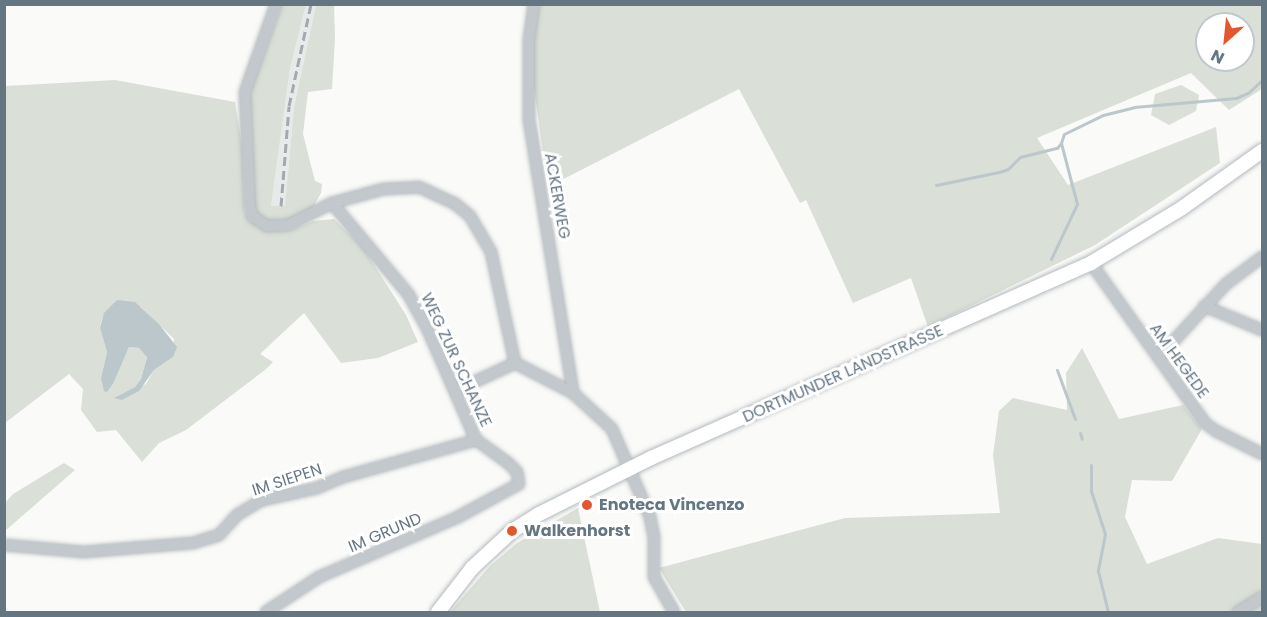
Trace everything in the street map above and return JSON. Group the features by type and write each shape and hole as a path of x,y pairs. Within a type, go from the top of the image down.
{"main road":[{"name":"DORTMUNDER LANDSTRASSE","path":"438,612 472,568 512,531 568,498 1091,263 1182,208 1263,151"}],"street":[{"path":"276,4 245,92 251,213 261,224 288,225 301,222 332,204 384,189 419,187 454,203 470,216 491,252 515,363"},
{"name":"ACKERWEG","path":"534,4 528,41 529,120 573,393"},
{"name":"WEG ZUR SCHANZE","path":"332,204 409,295 476,440 517,472 519,484"},
{"path":"1159,357 1204,306 1237,275 1263,257"},
{"name":"AM HEGEDE","path":"1091,263 1119,306 1159,357 1205,423 1216,431 1263,454"},
{"path":"1204,306 1263,330"},
{"path":"515,363 573,393 612,429 650,517 657,585 674,612"},
{"path":"455,392 515,363"},
{"name":"IM SIEPEN","path":"4,545 84,552 193,543 219,535 237,515 262,500 317,488 344,477 476,440"},
{"name":"IM GRUND","path":"266,612 320,577 458,517 519,484"},
{"path":"1238,612 1263,597"}],"shaded area":[{"path":"282,5 306,5 290,69 271,206 285,206 294,107 316,5 334,5 332,89 308,92 303,134 315,181 322,184 321,193 311,211 290,221 267,222 255,212 249,104 251,90"},
{"path":"306,5 316,5 294,107 285,207 271,206 290,69"},
{"path":"540,5 1262,5 1262,89 1229,110 1191,73 1037,138 1068,185 1216,127 1220,163 1095,245 928,327 911,278 853,303 806,200 800,203 739,89 548,187 532,74 533,26"},
{"path":"115,80 235,102 242,146 244,210 249,221 271,231 291,230 313,221 334,219 362,246 406,315 418,342 378,358 341,363 304,313 260,354 273,362 266,369 186,430 159,443 142,462 116,430 97,432 81,410 83,389 69,374 5,423 5,86","holes":["141,307 174,339 173,357 154,370 146,384 114,398 135,387 141,379 147,356 139,348 129,347 114,382 101,378 107,352 100,328 102,319"]},
{"path":"1181,85 1199,95 1196,111 1169,125 1151,115 1155,94"},
{"path":"117,300 135,302 159,324 177,347 173,357 154,370 139,391 122,400 114,398 135,387 141,379 147,357 139,348 129,347 114,382 107,392 104,391 101,378 107,352 100,328 104,313"},
{"path":"1082,348 1119,419 1183,405 1202,429 1172,481 1132,480 1125,517 1147,564 1218,538 1262,544 1262,612 686,612 659,568 845,518 1000,513 993,455 999,411 1013,398 1067,410 1066,373"},
{"path":"64,463 75,470 5,531 5,503 13,494"},
{"path":"578,508 600,612 450,612 489,567 517,543"}],"waterway":[{"path":"1051,259 1077,204 1061,143 1064,134 1103,115 1134,107 1236,98 1248,93 1262,80"},
{"path":"936,185 1008,169 1020,157 1057,148 1061,143"},
{"path":"1057,370 1075,419"},
{"path":"1080,433 1082,439"},
{"path":"1091,465 1091,491 1105,534 1098,571 1108,612"}],"railway":[{"path":"281,206 289,106 311,4"}],"place":[{"name":"Enoteca Vincenzo","path":"587,505"},
{"name":"Walkenhorst","path":"512,531"}]}
